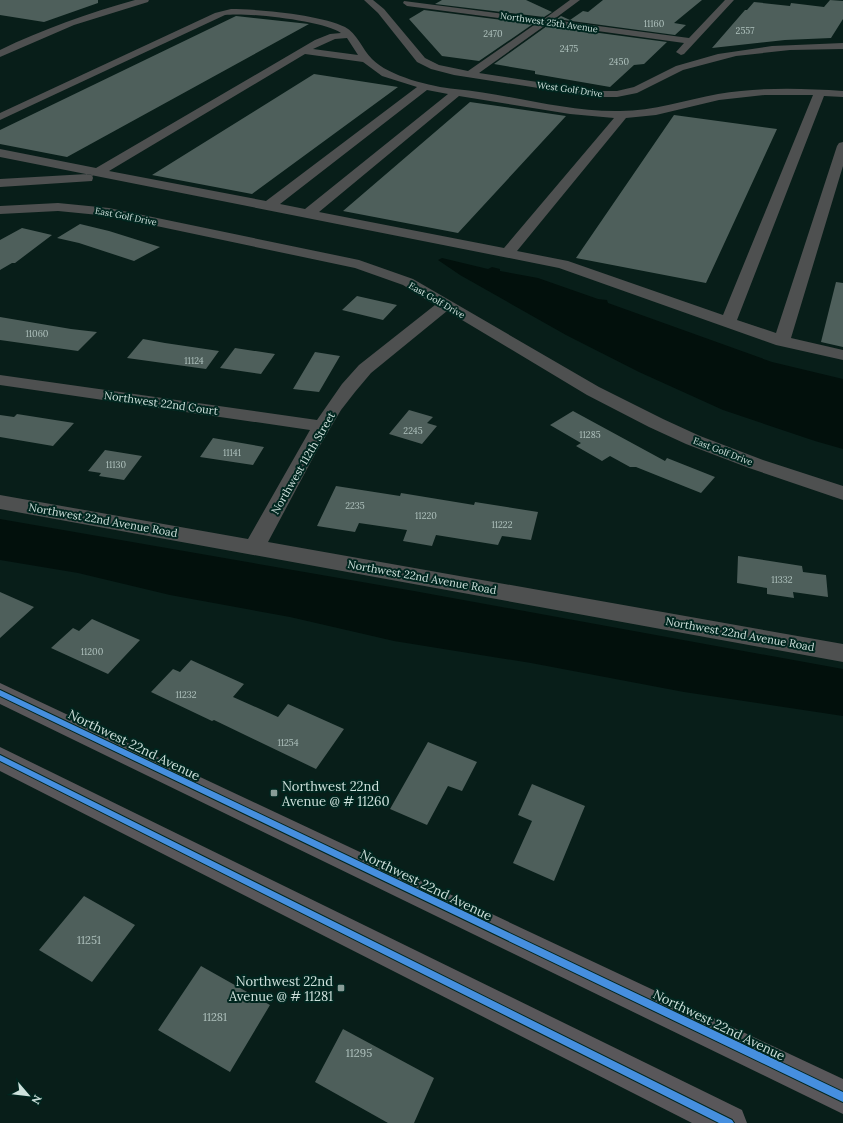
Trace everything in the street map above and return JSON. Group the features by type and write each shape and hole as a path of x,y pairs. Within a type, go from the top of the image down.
{"main road":[{"name":"Northwest 22nd Avenue","path":"0,694 843,1097"},
{"path":"0,758 730,1123"}],"street":[{"path":"0,54 71,23 145,0"},
{"name":"West Golf Drive","path":"368,0 381,11 421,60 441,69 572,90 610,94 629,92 638,89 665,74 703,60 740,53 788,48 843,46"},
{"path":"470,74 576,0"},
{"path":"682,67 676,61 676,58 730,0"},
{"path":"381,11 395,8 410,2"},
{"name":"Northwest 25th Avenue","path":"410,2 691,41"},
{"path":"0,117 226,12 244,12 326,23 342,28 349,35 366,59 377,69 389,75 425,86 581,112 622,115 662,111 727,96 774,92 820,92 843,94"},
{"path":"98,172 304,51 328,38 349,35"},
{"path":"0,46 11,48"},
{"path":"304,51 366,59"},
{"path":"269,206 425,86"},
{"path":"309,213 457,92"},
{"path":"728,322 820,92"},
{"path":"508,252 622,115"},
{"path":"782,341 843,146"},
{"path":"3,155 119,176 508,252 582,269 782,341 843,355"},
{"path":"0,183 119,176"},
{"name":"East Golf Drive","path":"0,210 66,207 109,212 359,264 399,278 593,391 656,423 693,440 756,464 843,493"},
{"path":"0,220 17,209"},
{"name":"Northwest 112th Street","path":"255,546 322,426 355,380 365,369 446,304"},
{"name":"Northwest 22nd Court","path":"0,380 322,426"},
{"name":"Northwest 22nd Avenue Road","path":"0,502 255,546 843,653"}],"shaded area":[{"path":"442,258 488,269 492,267 500,269 500,271 538,278 598,299 607,300 608,303 772,362 843,379 843,449 723,410 639,372 566,335 460,275 438,260"},
{"path":"0,519 414,591 843,669 843,716 684,692 531,663 394,641 290,617 170,595 78,573 0,560"}],"building":[{"path":"0,0 98,0 98,3 44,22 0,15"},
{"path":"442,0 526,0 552,12 544,17 435,4"},
{"path":"603,0 702,0 674,23 686,25 675,35 557,19 561,16 570,20 583,11 588,12"},
{"path":"830,0 843,1 843,19 831,38 785,40 712,48 745,10 747,10 754,2 790,6 791,3 824,7"},
{"path":"424,10 533,24 479,61 442,56 409,19"},
{"path":"236,16 309,24 67,157 0,144 0,130"},
{"path":"547,26 667,42 644,64 634,65 610,87 535,74 535,71 494,64"},
{"path":"314,74 398,87 252,194 152,175"},
{"path":"470,102 566,116 458,233 343,211"},
{"path":"674,115 777,129 706,283 576,258"},
{"path":"80,224 109,231 160,247 134,261 79,243 57,238"},
{"path":"22,228 52,235 15,263 12,263 0,270 0,240"},
{"path":"836,282 843,283 843,347 821,342"},
{"path":"357,296 397,305 383,320 342,310"},
{"path":"0,317 97,332 78,351 0,340"},
{"path":"143,339 219,351 206,369 127,358"},
{"path":"235,348 275,354 261,374 220,368"},
{"path":"315,352 340,356 319,392 293,389"},
{"path":"409,410 433,417 427,423 437,426 422,444 389,434"},
{"path":"573,411 665,461 667,458 715,477 701,493 636,467 630,467 610,456 602,461 576,446 581,443 550,425"},
{"path":"17,414 74,423 53,446 0,437 0,415 14,417"},
{"path":"213,438 264,447 253,465 200,457"},
{"path":"105,450 142,456 124,480 99,476 101,473 88,471"},
{"path":"336,486 400,496 401,493 474,505 475,502 538,512 531,540 502,536 498,545 436,535 432,546 403,541 407,530 359,523 355,532 317,526"},
{"path":"738,556 802,566 803,572 826,575 828,597 793,592 794,598 767,594 767,588 737,583"},
{"path":"0,592 34,607 0,638"},
{"path":"92,619 140,640 108,674 51,648 73,628 79,631"},
{"path":"191,660 244,684 233,697 278,717 288,704 344,729 316,769 214,720 212,721 151,692 173,669 180,672"},
{"path":"428,742 477,762 462,791 448,786 427,825 390,809"},
{"path":"532,784 585,806 554,881 513,863 532,821 518,815"},
{"path":"84,896 135,925 92,982 39,950"},
{"path":"201,966 270,1005 230,1072 158,1030"},
{"path":"343,1029 434,1078 414,1123 388,1123 315,1082"}],"cycle path":[{"path":"0,693 843,1097"},
{"path":"0,758 729,1123"}],"place":[{"name":"Northwest 22nd Avenue @ # 11260","path":"274,793"},
{"name":"Northwest 22nd Avenue @ # 11281","path":"341,988"}]}
